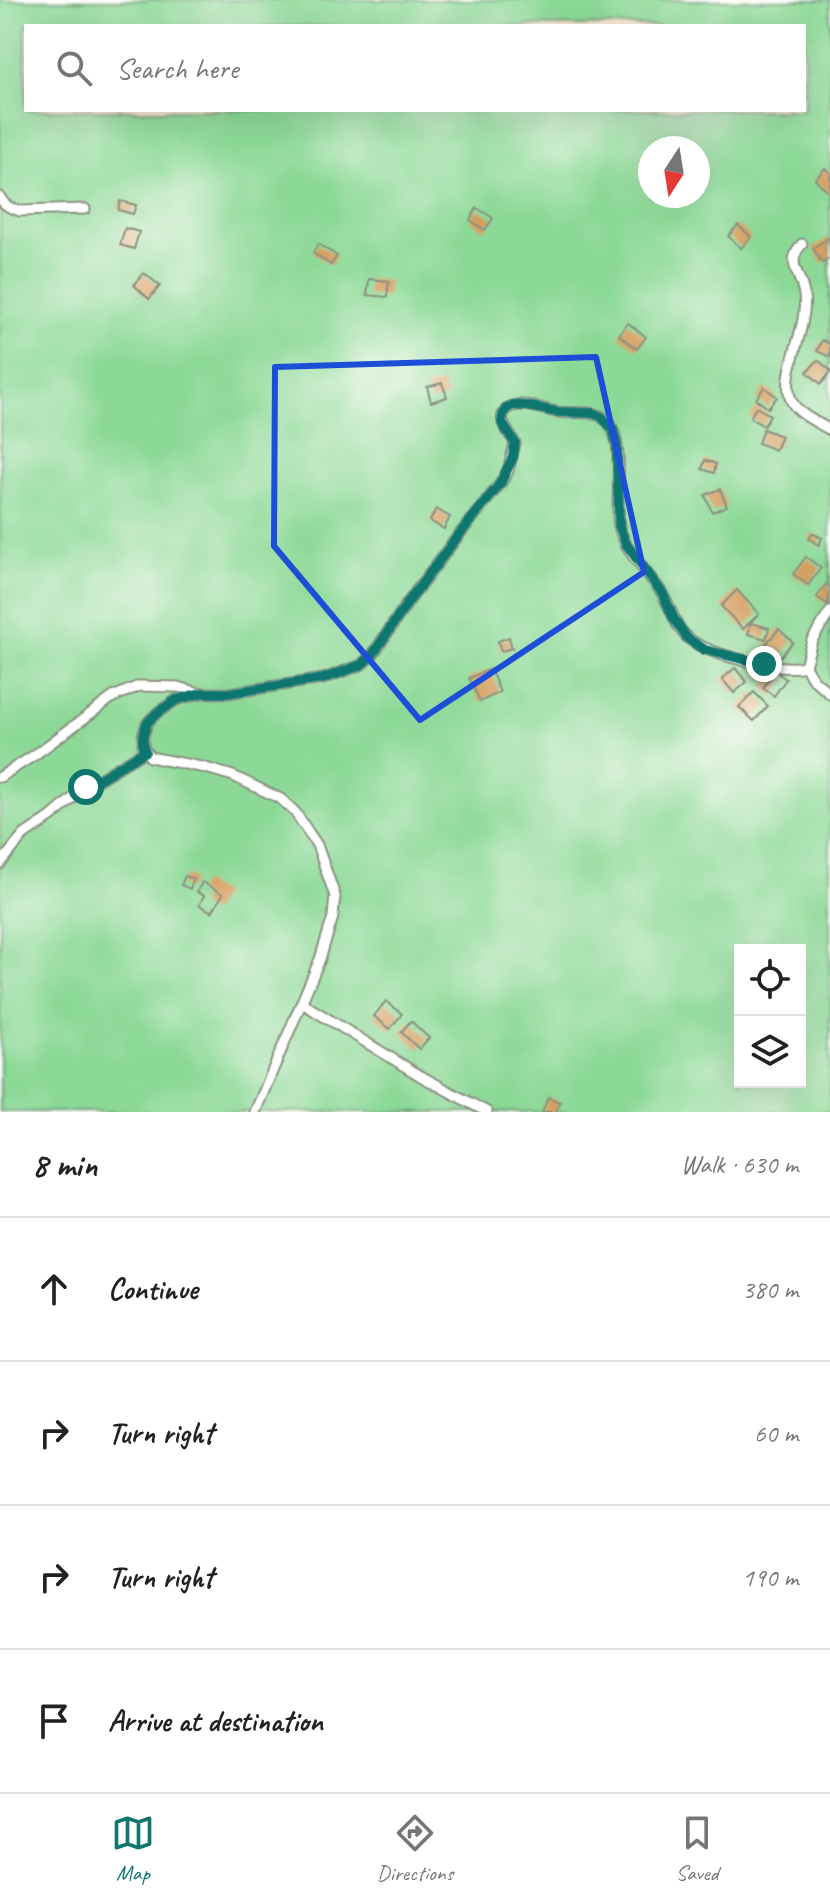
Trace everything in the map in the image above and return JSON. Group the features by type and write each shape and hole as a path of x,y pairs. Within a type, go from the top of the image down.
{"street":[{"path":"0,197 10,208 20,211 85,209"},
{"path":"802,244 794,252 793,264 804,294 804,317 788,381 789,393 798,410 830,430"},
{"path":"0,777 113,697 139,686 228,693 323,679 361,665 373,654 408,602 508,471 515,443 502,423 506,409 513,405 557,412 593,413 609,422 617,445 619,526 626,544 663,594 687,638 705,650 728,656 764,664 805,666"},
{"path":"830,612 812,640 805,666 813,679 830,694"},
{"path":"201,693 176,700 147,723 143,736 145,751 150,757 233,776 281,799 295,812 317,845 335,896 333,917 320,959 255,1112"},
{"path":"0,864 24,835 86,787 145,751"},
{"path":"302,1003 419,1075 487,1112"}],"highlighted area":[{"path":"596,357 644,572 420,720 274,546 275,367"}],"green space":[{"path":"0,0 830,0 830,1112 0,1112"}],"building":[{"path":"825,168 830,173 830,194 815,179"},
{"path":"120,201 136,205 133,214 118,210"},
{"path":"477,208 493,218 485,230 470,220"},
{"path":"738,225 751,237 741,248 728,236"},
{"path":"125,228 139,232 134,249 120,245"},
{"path":"829,238 830,258 822,263 813,248"},
{"path":"318,244 337,256 331,265 313,253"},
{"path":"144,273 160,286 149,299 134,285"},
{"path":"369,279 389,281 387,297 367,295"},
{"path":"628,323 646,337 637,349 619,335"},
{"path":"822,340 830,344 830,357 817,351"},
{"path":"818,360 830,370 821,384 807,372"},
{"path":"442,383 447,397 431,402 427,387"},
{"path":"764,387 777,397 768,408 756,399"},
{"path":"756,407 770,415 764,426 750,418"},
{"path":"763,429 781,436 775,450 758,443"},
{"path":"705,460 716,464 714,473 702,469"},
{"path":"720,489 727,506 712,512 705,495"},
{"path":"436,509 450,517 444,529 430,521"},
{"path":"812,533 822,538 819,545 809,539"},
{"path":"806,557 821,568 808,585 793,574"},
{"path":"826,584 830,587 828,605 817,597"},
{"path":"737,590 759,614 743,629 721,606"},
{"path":"751,623 769,628 766,639 748,634"},
{"path":"779,629 793,642 779,658 765,645"},
{"path":"509,637 512,648 501,651 498,641"},
{"path":"735,668 747,682 734,693 722,679"},
{"path":"490,669 500,692 480,702 469,678"},
{"path":"775,671 786,679 774,696 763,688"},
{"path":"754,692 768,706 754,721 739,707"},
{"path":"185,876 194,879 190,889 181,885"},
{"path":"202,882 223,894 212,912 199,905 204,896 197,892"},
{"path":"386,1001 402,1014 390,1029 374,1016"},
{"path":"411,1021 429,1038 419,1049 401,1032"},
{"path":"548,1097 560,1102 556,1112 542,1112"}],"route":[{"path":"86,787 145,751 143,736 147,723 176,700 201,693 228,693 323,679 361,665 373,654 408,602 508,471 515,443 502,423 506,409 513,405 557,412 593,413 609,422 617,445 619,526 626,544 663,594 674,619 687,638 705,650 764,664"}]}
